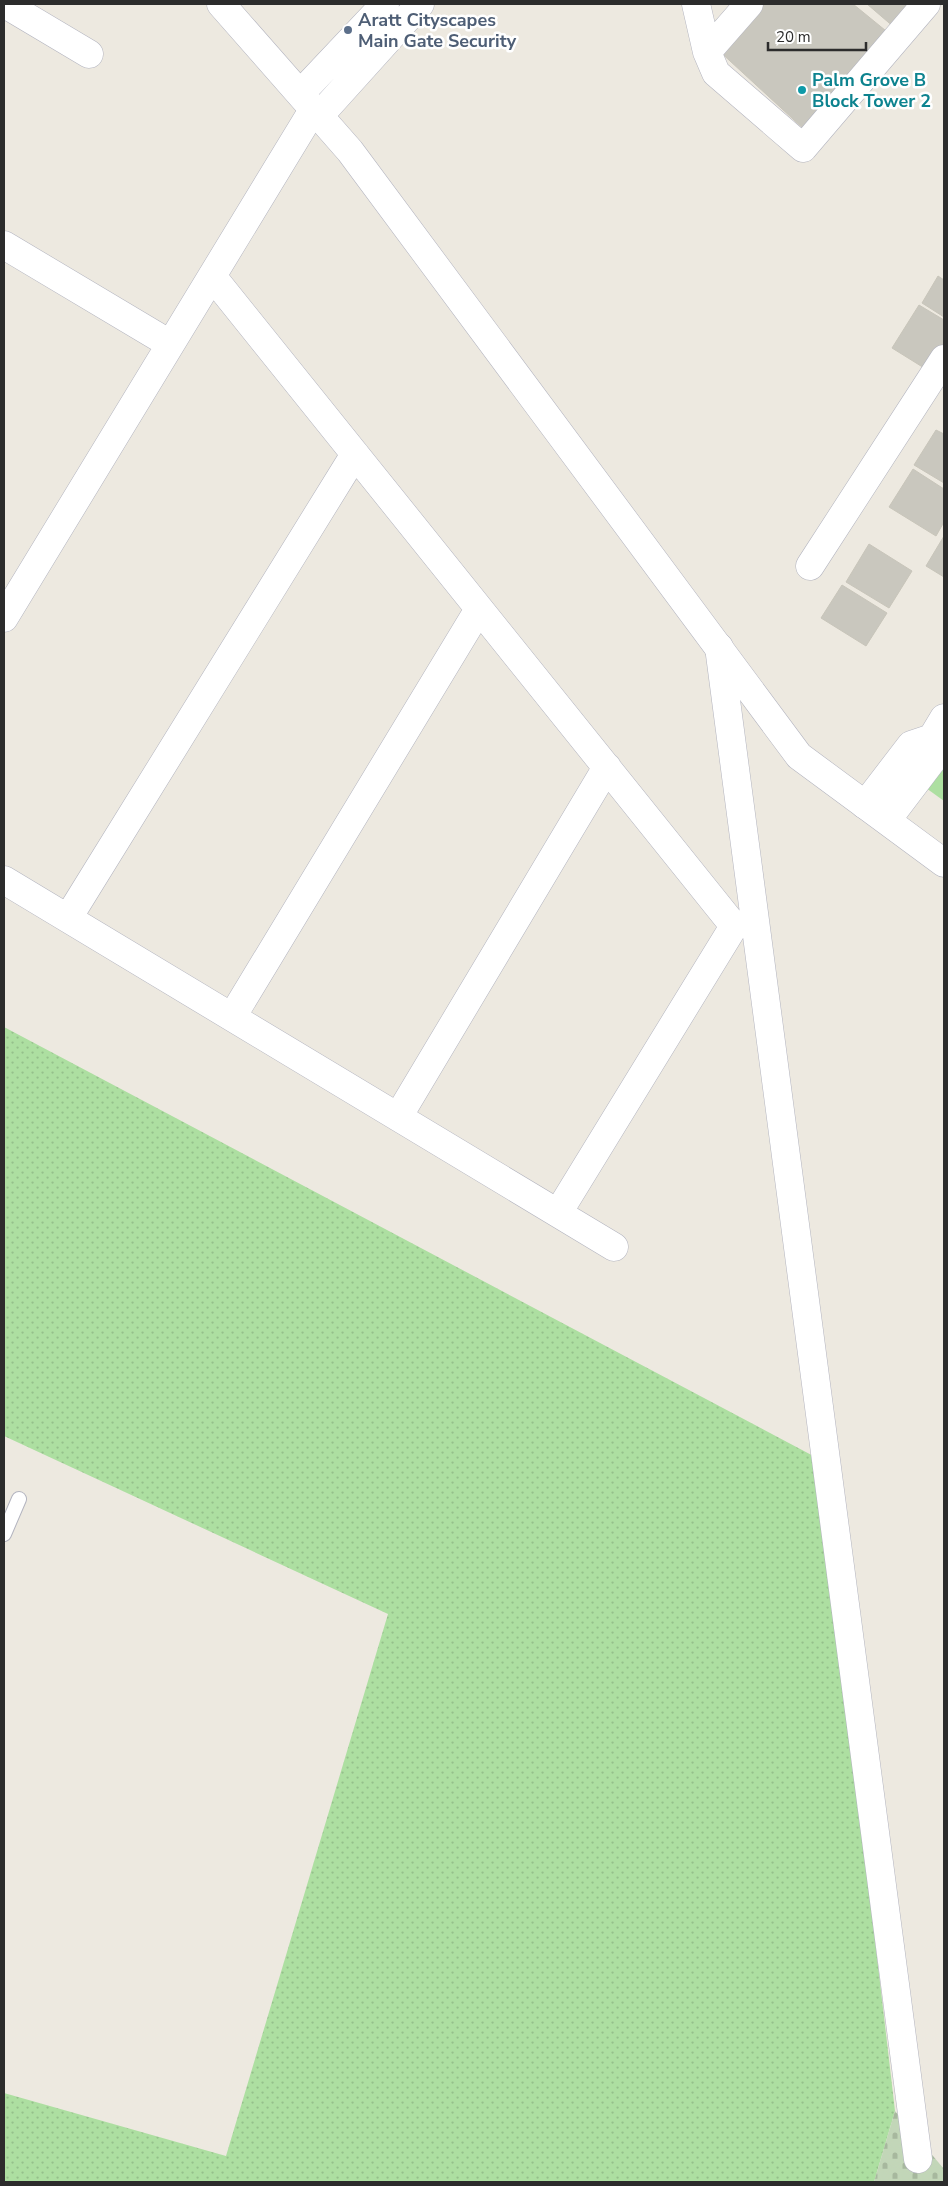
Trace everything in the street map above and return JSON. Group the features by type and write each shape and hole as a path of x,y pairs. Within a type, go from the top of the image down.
{"street":[{"path":"5,4 89,54"},
{"path":"222,4 350,151 799,756 944,863"},
{"path":"4,618 212,276 311,106 380,23 420,4"},
{"path":"696,4 707,52 716,73 802,148 926,4"},
{"path":"707,52 748,4"},
{"path":"4,245 170,344"},
{"path":"212,276 734,926 558,1213"},
{"path":"810,566 944,359"},
{"path":"68,918 355,454"},
{"path":"232,1017 479,608"},
{"path":"719,648 918,2159"},
{"path":"865,805 911,745 938,728"},
{"path":"887,820 934,758 938,728"},
{"path":"398,1117 607,767"},
{"path":"4,880 614,1247"}],"lane":[{"path":"4,1534 19,1499"}],"green space":[{"path":"944,763 944,801 926,788"},
{"path":"4,1027 819,1459 895,2111 874,2182 4,2182 4,2093 226,2156 388,1614 4,1436"},
{"path":"895,2111 944,2169 944,2182 874,2182"}],"building":[{"name":"Palm Grove B Block Tower 2","path":"757,4 853,4 891,35 806,131 717,49"},
{"path":"867,4 917,4 895,28"},
{"path":"938,276 944,280 944,317 922,303"},
{"path":"919,305 944,320 944,346 929,371 892,348"},
{"path":"936,430 944,434 944,483 914,465"},
{"path":"913,469 944,489 944,522 936,536 889,507"},
{"path":"944,536 944,577 926,566"},
{"path":"869,544 912,571 889,608 846,582"},
{"path":"842,585 887,613 866,646 821,618"}],"place":[{"name":"Aratt Cityscapes Main Gate Security","path":"348,30"},
{"name":"Palm Grove B Block Tower 2","path":"802,90"}]}
